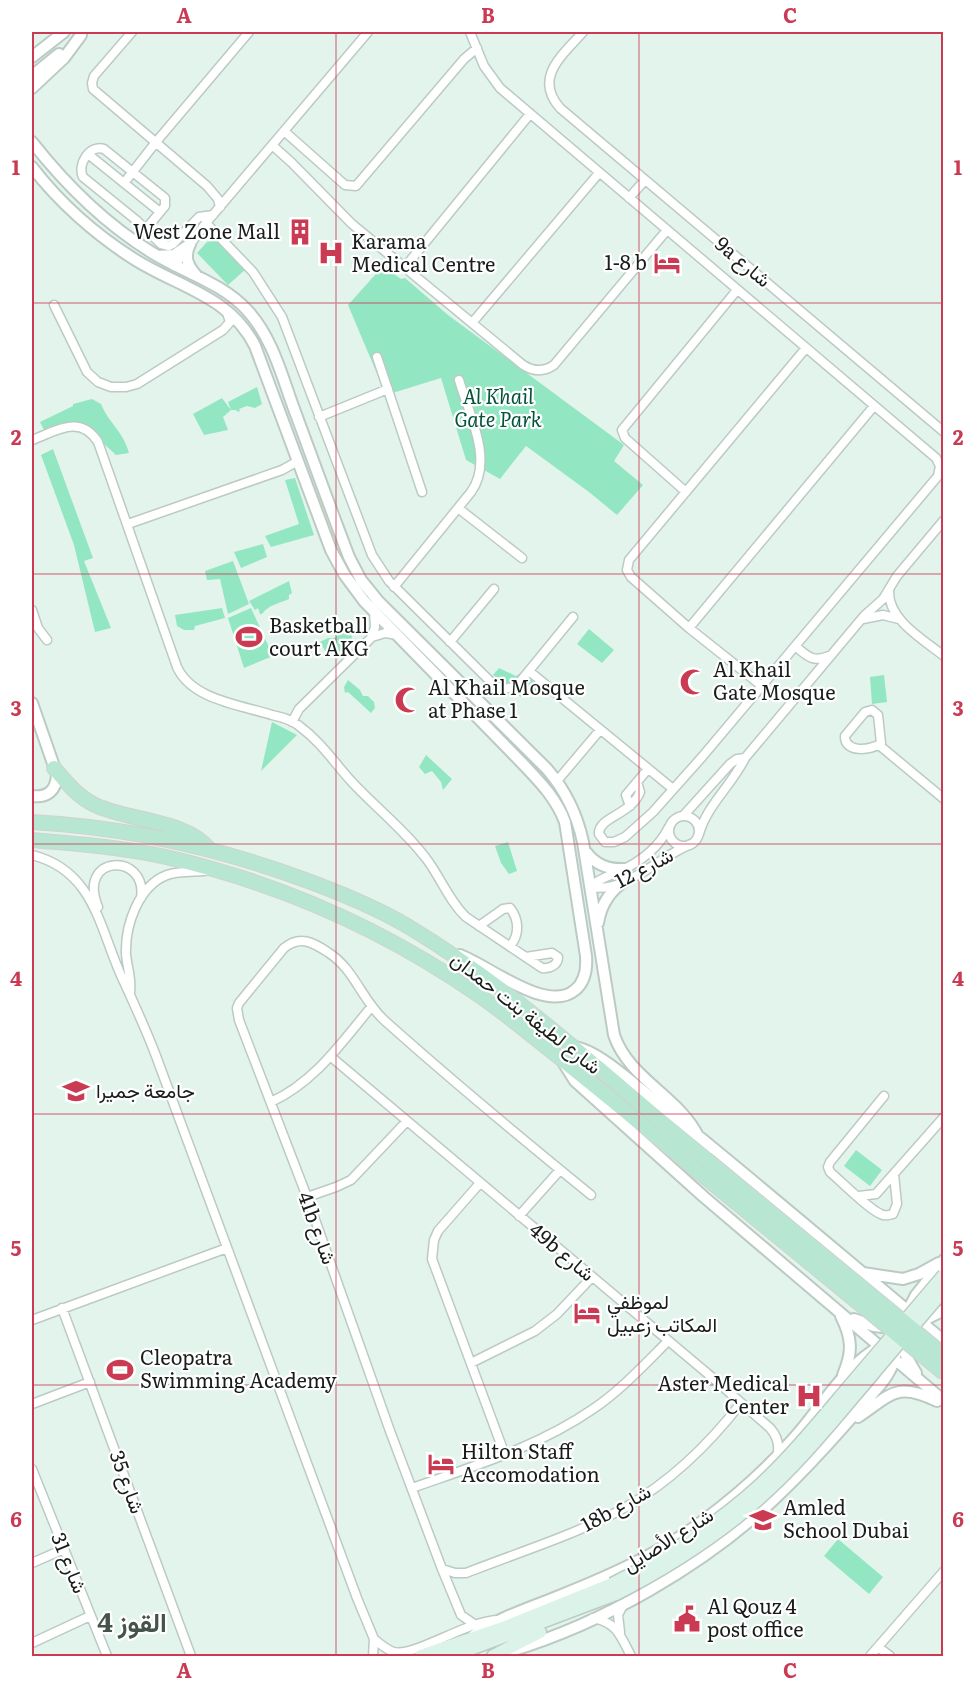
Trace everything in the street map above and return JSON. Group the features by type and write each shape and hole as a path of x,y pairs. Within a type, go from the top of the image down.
{"main road":[{"path":"54,768 74,791 92,804 125,816 189,832 201,839 210,850"},
{"name":"شارع لطيفة بنت حمدان","path":"32,822 121,831 210,850 283,872 359,902 408,927 515,1000 574,1047 702,1165 944,1373"},
{"name":"شارع لطيفة بنت حمدان","path":"32,840 142,853 219,871 332,912 392,942 479,995 702,1165 944,1355"},
{"path":"468,1639 617,1594 656,1562 726,1514 762,1484 809,1434 944,1275"},
{"path":"452,1656 617,1594 645,1580 695,1549 737,1518 771,1488 817,1439 944,1290"},
{"path":"492,1656 557,1624 577,1610"},
{"name":"شارع الأصايل","path":"421,1656 468,1639"}],"street":[{"path":"32,57 64,32"},
{"path":"132,32 94,76 92,86 96,92 211,190 218,199 220,207"},
{"path":"124,183 249,32"},
{"path":"156,271 165,271 174,266 206,223 368,32"},
{"path":"470,32 484,66 494,81 599,173 936,458 940,466 940,473 762,686 646,819 630,833 614,842 603,840 598,831 602,823 630,806 640,795 637,782 648,769"},
{"name":"9a شارع","path":"582,32 552,69 549,78 549,88 553,99 560,108 944,432"},
{"path":"32,76 83,33"},
{"path":"32,88 69,52 83,33"},
{"path":"284,131 343,182 349,186 356,186 464,59 477,48"},
{"path":"405,267 530,114"},
{"path":"32,142 58,175 128,237 174,266 234,298 261,328 274,353 349,557 366,588 547,769 557,781 576,814 585,851 614,1035 618,1046 631,1066 687,1118 698,1136"},
{"path":"272,146 300,171 339,212 527,368 541,370 550,368 667,230"},
{"path":"146,229 166,203 165,198 101,147 93,149 80,167 83,177 161,244 169,246 173,244 199,217 213,215"},
{"path":"88,154 160,212"},
{"path":"32,167 55,195 105,238 134,259 224,307 248,333 338,565 357,593 552,796 565,822 586,956 586,970 581,983"},
{"path":"472,323 599,173"},
{"path":"629,198 645,180"},
{"path":"206,223 246,263 273,302 289,334 372,555 379,569 394,587 493,684 501,688 516,685 573,617"},
{"path":"157,256 174,255 190,244"},
{"path":"190,244 186,254 187,262 198,277"},
{"path":"686,492 623,436 622,428 737,290"},
{"path":"54,305 87,372 99,382 111,387 137,384 223,330 229,325 230,320 224,307"},
{"path":"223,330 234,328 248,333"},
{"path":"762,686 630,577 627,566 629,560 806,348"},
{"path":"377,357 422,492"},
{"path":"394,587 475,487 480,475 482,462 480,450 459,380"},
{"path":"319,417 388,389"},
{"path":"689,628 874,406"},
{"path":"32,440 70,426 90,431 98,442 177,667 192,688 292,722 327,750 350,780 416,847 435,871 459,909 479,926 526,957"},
{"path":"298,461 310,467 324,492"},
{"path":"128,524 282,470 298,461"},
{"path":"282,470 302,473"},
{"path":"458,508 522,558"},
{"path":"745,758 737,759 730,764 684,815 672,821 669,827 672,840 677,844 691,844 699,834 705,817 745,758 860,620 883,599 897,576 944,520"},
{"path":"890,588 890,605 899,619 944,657"},
{"path":"450,642 494,590"},
{"path":"32,610 38,628 47,640"},
{"path":"372,637 376,622 374,611"},
{"path":"860,620 882,615 899,619"},
{"path":"292,722 299,709 372,637 385,633 399,635"},
{"path":"795,646 815,660 832,655"},
{"path":"529,671 673,789"},
{"path":"32,703 54,768 56,783 47,795 32,796"},
{"path":"879,745 881,738 878,715 869,710 845,736 847,745 854,749 879,745 944,799"},
{"path":"528,769 546,782 557,781 600,730"},
{"path":"547,769 560,770 571,764"},
{"path":"684,815 694,819 698,824 699,834"},
{"path":"565,822 571,828 574,836 582,879 590,886"},
{"name":"شارع 12","path":"590,886 604,887 626,874 653,849 669,827"},
{"name":"شارع 12","path":"626,874 648,869 691,844"},
{"path":"585,851 601,865 626,874 602,906 598,932"},
{"path":"32,855 50,861 76,879 102,923"},
{"path":"140,901 141,886 134,872 122,865 108,866 94,881 93,892 102,923 124,982 156,1056 374,1639 373,1656"},
{"path":"130,992 127,940 133,916 151,885 169,874 219,871"},
{"path":"446,951 466,958 532,992 547,997 567,995 589,975 592,964 585,904 590,886"},
{"path":"479,926 503,909 510,908 513,911 518,931 510,946"},
{"name":"41b شارع","path":"372,1006 343,965 331,954 309,941 300,940 291,942 284,948 242,998 237,1008 239,1020 307,1197 442,1569 459,1610 465,1619 474,1624"},
{"path":"271,1102 307,1080 372,1006 382,1018 591,1195"},
{"path":"574,1047 589,1051 603,1060 944,1341"},
{"name":"49b شارع","path":"330,1056 741,1403 774,1433 778,1445 777,1457"},
{"path":"562,1059 569,1074 581,1087 697,1191 944,1402"},
{"path":"884,1096 829,1164 830,1172 878,1211 890,1215 896,1210 897,1204 894,1174"},
{"path":"858,1196 868,1197 876,1194 944,1117"},
{"path":"307,1197 351,1180 406,1121"},
{"path":"519,1216 560,1170"},
{"path":"480,1183 438,1231 432,1249 435,1268 505,1455"},
{"path":"876,1194 878,1211"},
{"path":"32,1320 227,1248"},
{"path":"862,1273 903,1279 919,1274 943,1261"},
{"path":"847,1422 887,1377 895,1359 899,1328 916,1295 943,1261"},
{"path":"862,1273 899,1328"},
{"path":"471,1363 535,1331 562,1308 592,1277"},
{"name":"شارع 35","path":"62,1308 190,1656"},
{"path":"838,1311 864,1323 899,1328 922,1322 944,1310"},
{"path":"838,1311 847,1327 852,1344 849,1360 841,1380"},
{"path":"899,1340 911,1338 928,1340 944,1347"},
{"path":"899,1340 911,1365 925,1384"},
{"name":"شارع الأصايل","path":"468,1639 500,1620 628,1568 713,1514 777,1457 841,1380 864,1357 881,1346 899,1340"},
{"path":"412,1488 505,1455 542,1439 594,1408 624,1385 668,1341"},
{"path":"32,1404 90,1382"},
{"path":"847,1422 885,1397 902,1391 920,1392 944,1402"},
{"name":"18b شارع","path":"466,1573 589,1525 628,1505 659,1484 709,1442 741,1403"},
{"name":"شارع الأصايل","path":"492,1656 539,1642 593,1618 617,1594 693,1563 738,1531 788,1486 847,1422"},
{"name":"شارع 31","path":"32,1468 34,1481 107,1656"},
{"path":"32,1563 64,1549"},
{"path":"442,1569 455,1573 466,1573"},
{"path":"870,1656 943,1572"},
{"path":"452,1591 466,1573"},
{"path":"617,1594 618,1620 622,1639"},
{"path":"32,1643 90,1616"},
{"path":"593,1618 610,1623 631,1656"},
{"path":"374,1639 392,1652 406,1652 474,1624 500,1620"},
{"path":"878,1647 890,1656"}],"green space":[{"path":"218,239 246,269 228,285 197,253 207,242"},
{"name":"Al Khail Gate Park","path":"383,266 401,279 405,278 448,315 624,445 614,461 643,485 617,515 526,446 500,479 466,460 441,378 386,395 348,305"},
{"path":"257,387 262,404 255,408 247,406 239,409 238,412 231,410 228,402"},
{"path":"222,398 231,410 223,417 228,430 204,435 193,414"},
{"path":"92,399 101,404 129,453 116,455 81,426 45,432 40,422 73,404"},
{"path":"53,449 93,558 84,561 111,628 95,632 74,545 41,455"},
{"path":"295,478 314,535 271,547 265,536 299,524 285,480"},
{"path":"263,544 267,557 241,568 234,552"},
{"path":"233,561 249,604 228,614 220,579 207,580 205,571"},
{"path":"289,581 292,593 289,599 271,606 262,614 258,608 255,610 249,601"},
{"path":"222,608 225,618 195,626 194,630 184,630 177,626 175,615"},
{"name":"Basketball court AKG","path":"251,608 273,656 244,668 228,618"},
{"path":"349,629 354,643 347,647 347,651 339,651 340,653 329,658 320,642 334,638"},
{"path":"589,629 614,650 602,663 577,644"},
{"path":"499,668 516,676 525,670 539,682 537,690 530,694 526,691 521,697 493,675"},
{"path":"884,675 887,702 872,704 870,677"},
{"path":"348,680 360,690 363,696 368,696 374,702 375,708 371,713 348,692 345,693 344,687"},
{"path":"272,722 297,735 261,771"},
{"path":"426,755 452,779 443,790 441,782 432,771 425,774 419,767"},
{"path":"508,842 517,871 509,874 501,863 495,846"},
{"path":"856,1150 882,1170 870,1186 844,1166"},
{"path":"838,1539 883,1577 869,1594 824,1556"}],"place":[{"name":"West Zone Mall","path":"300,232"},
{"name":"Karama Medical Centre","path":"331,253"},
{"name":"1-8 b","path":"667,263"},
{"name":"Basketball court AKG","path":"249,637"},
{"name":"Al Khail Gate Mosque","path":"693,682"},
{"name":"Al Khail Mosque at Phase 1","path":"408,700"},
{"name":"جامعة جميرا","path":"76,1091"},
{"name":"لموظفي المكاتب زعبيل","path":"587,1313"},
{"name":"Cleopatra Swimming Academy","path":"120,1370"},
{"name":"Aster Medical Center","path":"809,1396"},
{"name":"Hilton Staff Accomodation","path":"441,1464"},
{"name":"Amled School Dubai","path":"763,1520"},
{"name":"Al Qouz 4 post office","path":"687,1619"}],"district":[{"name":"القوز 4","path":"132,1623"}]}
